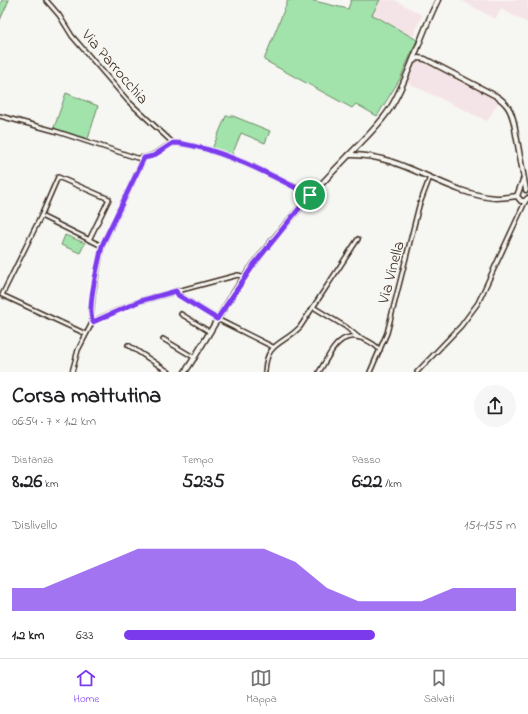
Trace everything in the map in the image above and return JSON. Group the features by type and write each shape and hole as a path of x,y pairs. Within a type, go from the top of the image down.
{"street":[{"name":"Via Parrocchia","path":"46,0 59,15 72,36 128,101 173,143"},
{"path":"418,58 421,36 438,0"},
{"path":"418,53 425,59 499,98 508,106 512,112 523,179 527,191 518,191"},
{"path":"185,372 244,277 275,237 310,195 380,122 391,107 418,53"},
{"path":"413,61 418,58 425,59"},
{"path":"0,116 55,131 137,158 153,156 173,143 188,145 230,156 264,170 310,195"},
{"path":"348,155 362,155 378,158 412,169 456,188 488,197 518,198 523,201 527,199"},
{"path":"93,322 91,316 93,294 102,246 144,158"},
{"path":"86,334 2,295 41,216 58,176 109,199 89,240"},
{"name":"Via Vinella","path":"370,372 383,344 419,206 430,177"},
{"path":"520,211 518,191 523,179"},
{"path":"417,372 461,326 478,304 520,211 527,199"},
{"path":"41,216 102,246"},
{"path":"265,372 266,358 274,347 295,332 358,239"},
{"path":"72,372 78,350 93,322 140,301 238,275 244,277"},
{"path":"176,291 178,295 217,319 274,347"},
{"path":"313,307 346,327 359,337 373,344 380,350"},
{"path":"181,314 210,332"},
{"path":"319,372 339,341 346,337 359,337"},
{"path":"163,339 194,358"},
{"path":"373,344 383,344"},
{"path":"128,345 169,372"}],"shaded area":[{"path":"380,0 395,0 422,15 413,37 371,15"},
{"path":"461,0 528,0 528,23 501,9 495,19"},
{"path":"420,61 499,101 487,121 406,82 414,63"}],"green space":[{"path":"2,0 9,0 0,20 0,5"},
{"path":"288,0 310,0 348,9 351,0 380,0 372,15 417,40 400,79 377,116 356,104 352,108 264,60"},
{"path":"66,93 98,106 88,139 54,128"},
{"path":"226,116 233,116 270,131 265,143 241,133 232,155 212,149"},
{"path":"65,235 85,243 80,253 61,245"}],"route":[{"path":"173,143 188,145 230,156 264,170 310,195 244,277 217,319 178,295 176,291 140,301 112,312 93,322 91,316 94,285 102,246 144,158 153,156 173,143"}]}
